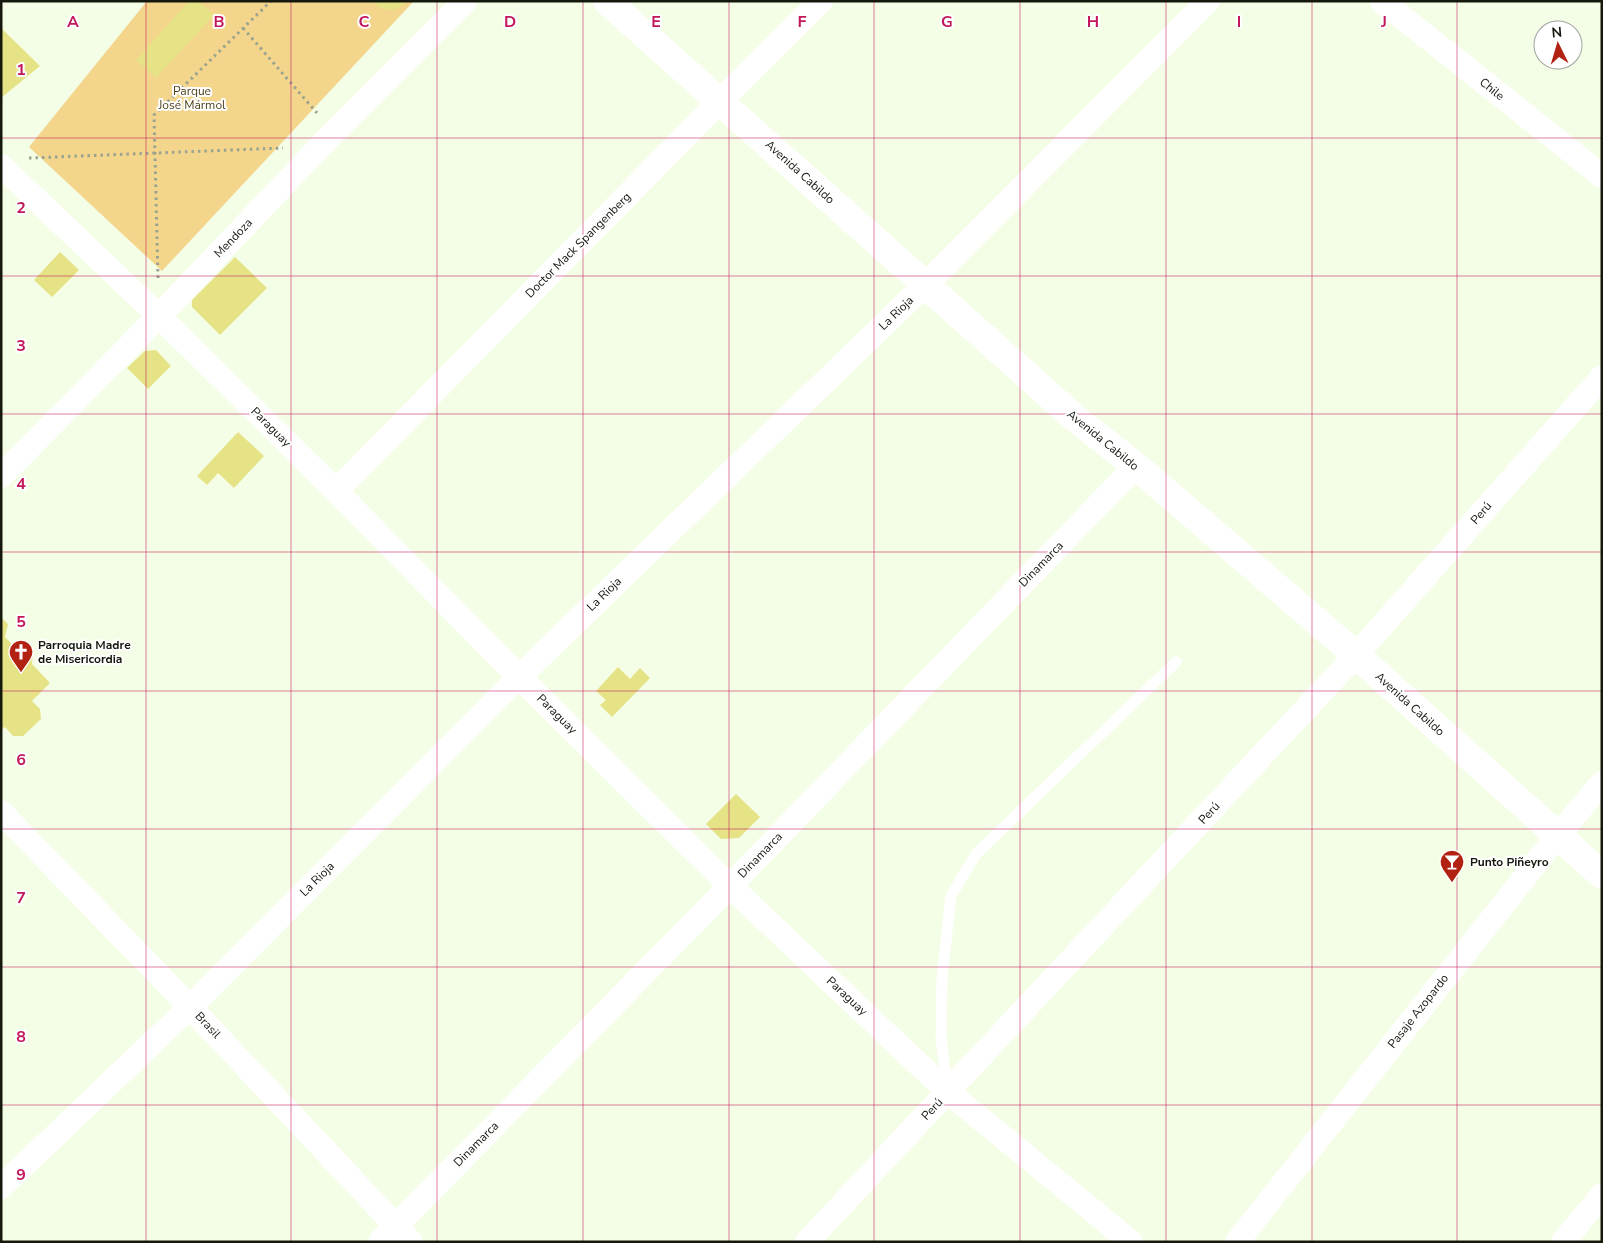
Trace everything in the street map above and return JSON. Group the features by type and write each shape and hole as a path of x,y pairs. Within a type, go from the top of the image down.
{"street":[{"name":"Mendoza","path":"1,476 159,316 327,140 466,1"},
{"name":"Avenida Cabildo","path":"607,1 1076,420 1136,466 1356,655 1602,875"},
{"name":"Doctor Mack Spangenberg","path":"336,491 821,1"},
{"name":"La Rioja","path":"1,1187 190,1007 519,677 924,285 1208,1"},
{"name":"Chile","path":"1382,1 1602,176"},
{"name":"Paraguay","path":"11,162 159,316 730,886 948,1092 1131,1242"},
{"name":"Perú","path":"807,1242 1356,655 1602,376"},
{"name":"Dinamarca","path":"396,1236 730,886 1136,466"},
{"name":"Pasaje Azopardo","path":"1237,1242 1558,835 1602,783"},
{"name":"Brasil","path":"1,812 190,1007 396,1236"},
{"path":"1563,1242 1602,1195"}],"lane":[{"path":"948,1092 941,1037 941,1018 942,978 951,896 976,854 1176,662"}],"path":[{"path":"159,316 154,115 271,1"},
{"path":"243,28 327,140"},
{"path":"11,162 327,140"}],"green space":[{"name":"Parque José Mármol","path":"147,1 414,1 162,271 29,147"}],"building":[{"path":"189,1 199,1 214,15 156,78 136,60"},
{"path":"372,1 409,1 397,9 389,10 380,8"},
{"path":"1,28 40,66 1,98"},
{"path":"60,252 79,270 52,297 34,280"},
{"path":"235,257 267,288 220,335 192,307 192,300"},
{"path":"156,350 171,366 148,389 127,368 145,351"},
{"path":"238,432 264,456 234,488 218,473 207,485 197,476"},
{"name":"Parroquia Madre de Misericordia","path":"1,617 8,624 5,637 12,644 25,641 33,649 32,664 50,683 32,701 40,709 41,719 23,736 13,736 5,727 1,730"},
{"path":"618,667 630,679 640,668 650,678 612,717 600,705 606,700 596,691"},
{"path":"736,794 760,817 739,838 721,839 706,824"}],"place":[{"name":"Parroquia Madre de Misericordia","path":"21,673"},
{"name":"Punto Piñeyro","path":"1452,883"}]}
